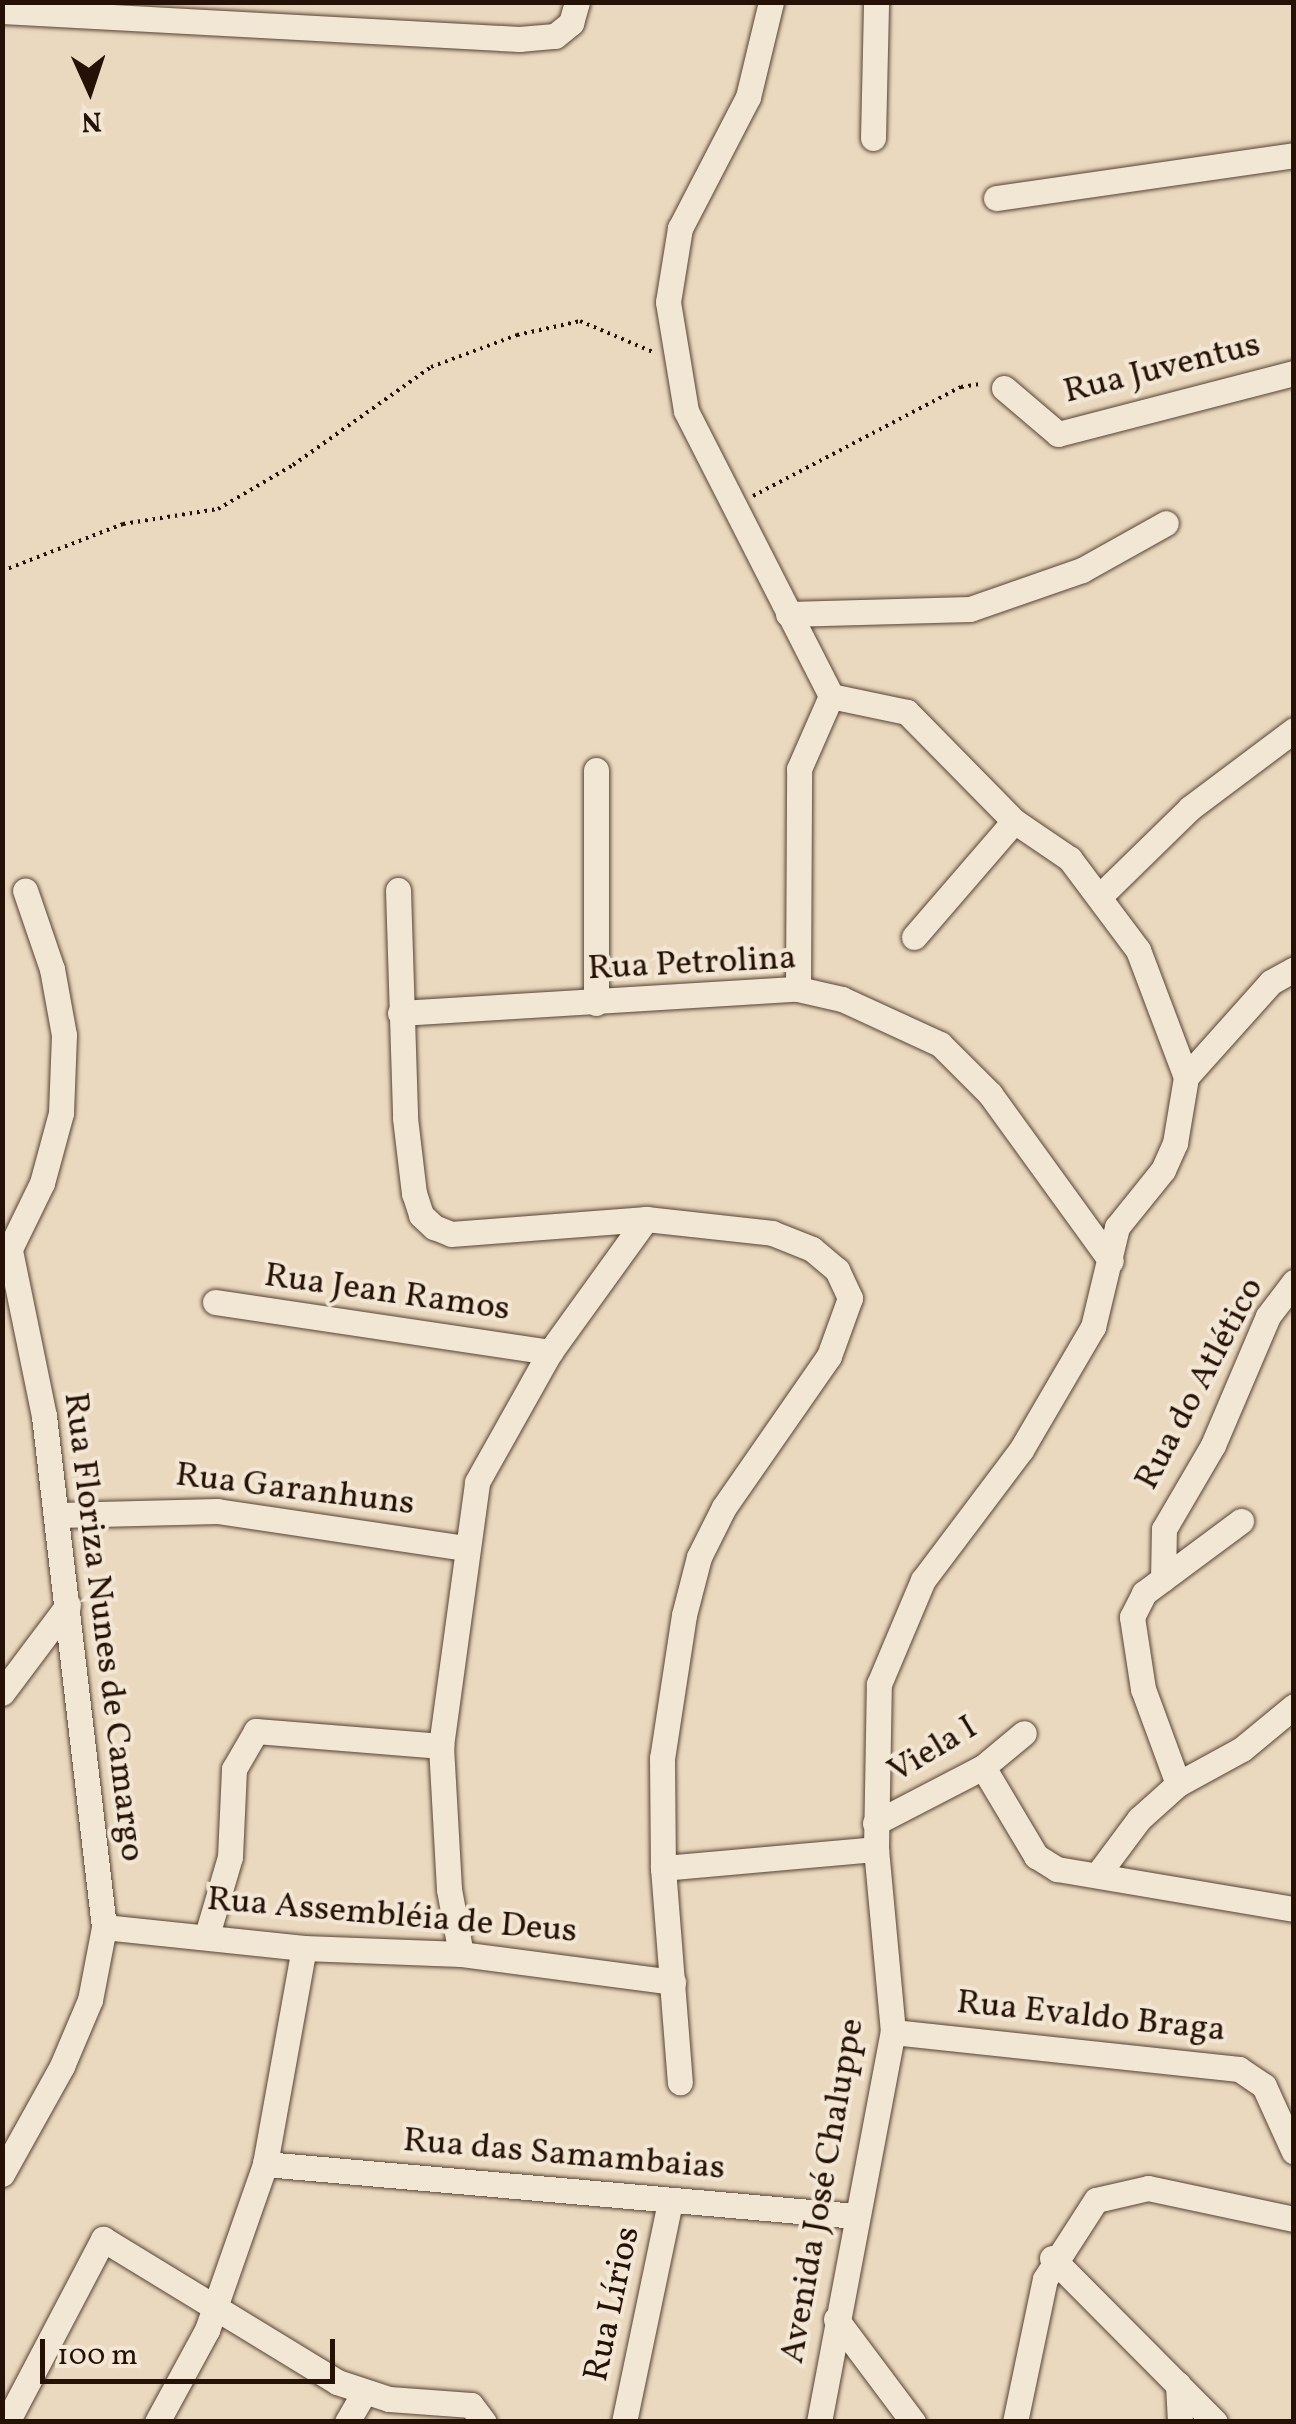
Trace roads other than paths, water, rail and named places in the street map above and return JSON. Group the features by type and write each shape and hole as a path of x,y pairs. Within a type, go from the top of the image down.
{"street":[{"path":"2,11 519,39 555,36 571,23 577,2"},
{"path":"771,2 748,97 680,228 671,260 668,302 679,376 697,436 831,696"},
{"path":"873,138 876,2"},
{"path":"996,198 1294,155"},
{"name":"Rua Juventus","path":"1004,388 1058,434 1294,373"},
{"path":"788,614 970,609 1082,570 1166,523"},
{"path":"831,696 907,712 1014,821 1070,860 1101,896 1138,950 1186,1076 1271,982 1294,969"},
{"path":"798,989 799,769 831,696"},
{"path":"1101,896 1190,808 1294,730"},
{"path":"596,770 596,1003"},
{"path":"914,937 1014,821"},
{"path":"6,1257 42,1183 61,1112 64,1035 52,969 25,890"},
{"path":"398,890 400,1013 414,1193 420,1215 434,1227 452,1234 646,1219 772,1233 812,1249 837,1270 850,1298 829,1356 724,1507 699,1557 662,1758 663,1868 680,2082"},
{"name":"Rua Petrolina","path":"400,1013 798,989 890,1016 940,1044 990,1094 1111,1261"},
{"name":"Avenida José Chaluppe","path":"820,2422 892,2032 876,1836 878,1684 894,1637 922,1580 1021,1450 1093,1327 1117,1227 1163,1170 1175,1144 1186,1076"},
{"path":"462,1954 449,1889 440,1746 464,1548 477,1482 550,1352 646,1219"},
{"name":"Rua Floriza Nunes de Camargo","path":"2,2174 62,2066 90,2000 104,1927 58,1515 6,1257"},
{"name":"Rua do Atlético","path":"1164,1579 1164,1529 1213,1445 1268,1316 1294,1282"},
{"name":"Rua Jean Ramos","path":"215,1302 550,1352"},
{"name":"Rua Garanhuns","path":"58,1515 218,1511 464,1548"},
{"path":"1178,1784 1143,1688 1132,1618 1144,1593 1241,1521"},
{"path":"2,1693 68,1604"},
{"path":"1098,1874 1139,1819 1178,1784 1242,1749 1294,1706"},
{"path":"207,1935 230,1858 234,1769 256,1731 440,1746"},
{"name":"Viela I","path":"876,1836 983,1766 1024,1733"},
{"path":"983,1766 1036,1856 1058,1869 1294,1908"},
{"path":"663,1868 876,1836"},
{"name":"Rua Assembléia de Deus","path":"104,1927 304,1948 462,1954 673,1982"},
{"path":"156,2422 215,2310 265,2164 304,1948"},
{"name":"Rua Evaldo Braga","path":"892,2032 1239,2069 1264,2086 1294,2152"},
{"name":"Rua das Samambaias","path":"265,2164 856,2216"},
{"path":"1015,2422 1032,2324 1052,2258 1084,2210 1112,2193 1148,2188 1294,2219"},
{"name":"Rua Lírios","path":"624,2422 670,2201"},
{"path":"7,2422 103,2239 215,2310 364,2393 470,2405 484,2422"},
{"path":"1052,2258 1215,2422"},
{"path":"836,2319 913,2422"},
{"path":"1178,2384 1180,2422"},
{"path":"347,2422 364,2393"}]}
